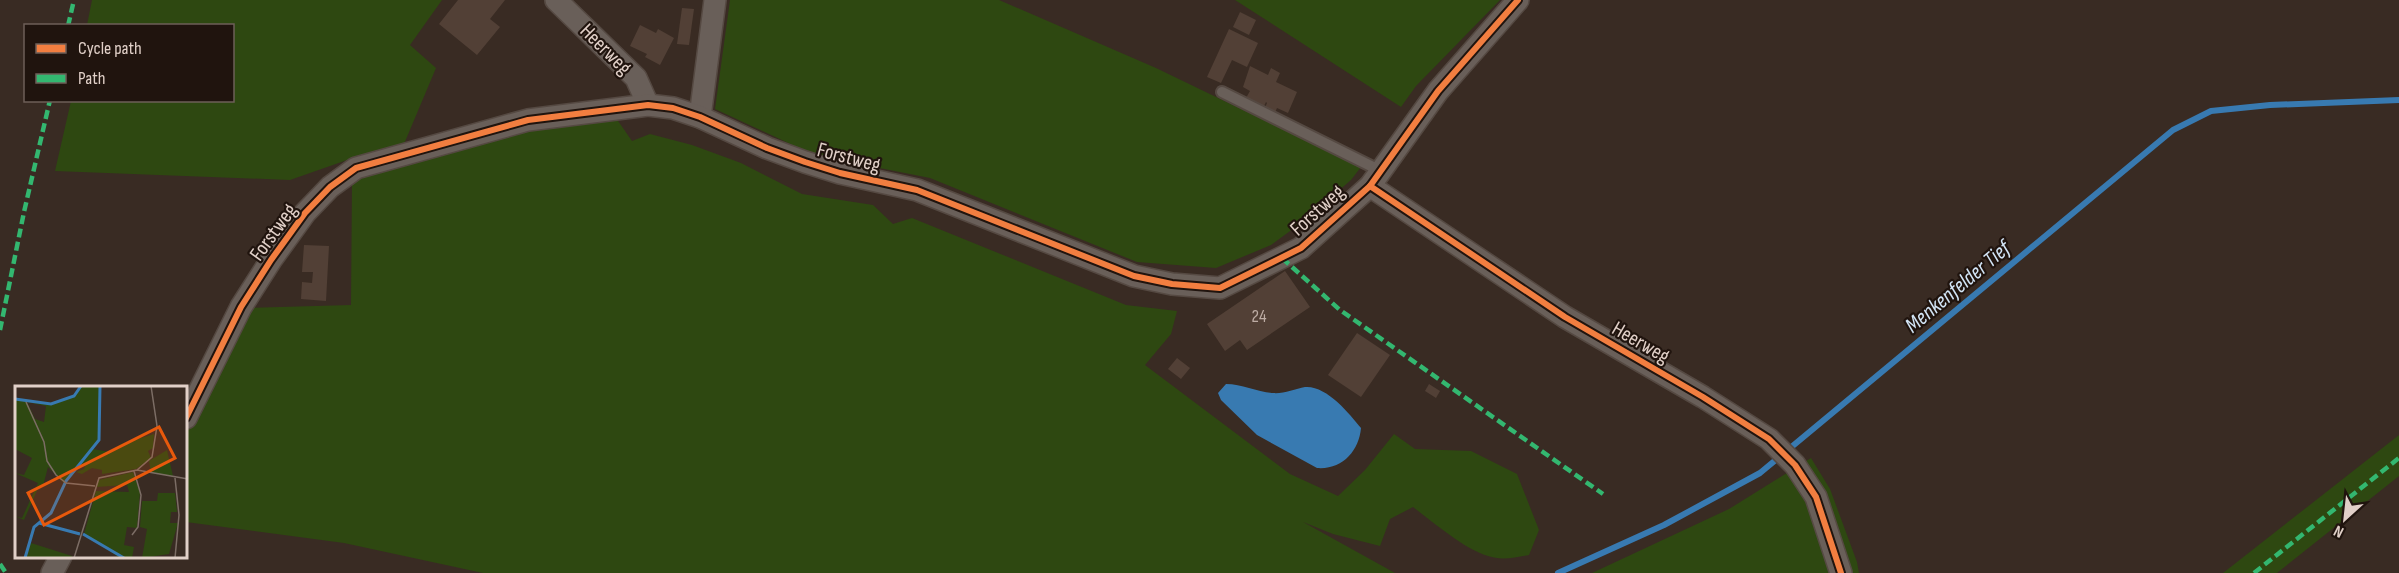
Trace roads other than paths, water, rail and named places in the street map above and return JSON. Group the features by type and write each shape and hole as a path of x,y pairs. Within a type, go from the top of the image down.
{"street":[{"name":"Heerweg","path":"556,0 636,78 648,105"},
{"path":"700,117 715,0"},
{"name":"Forstweg","path":"188,414 241,307 271,260 305,213 330,187 356,168 528,120 648,105 673,108 700,117 767,148 805,162 840,173 917,190 1134,276 1173,284 1220,288 1301,248 1375,178 1438,91 1518,0"},
{"name":"Heerweg","path":"1375,178 1565,316 1703,397 1769,439 1795,465 1816,497 1841,573"},
{"path":"52,573 60,558"}],"lane":[{"path":"1222,92 1375,178"}],"water":[{"path":"1226,384 1273,393 1305,387 1321,390 1336,401 1361,428 1357,444 1348,457 1341,462 1326,468 1317,468 1257,435 1221,400 1218,393"}],"waterway":[{"name":"Menkenfelder Tief","path":"1558,573 1664,525 1760,473 2173,130 2211,111 2270,105 2399,100"}]}
